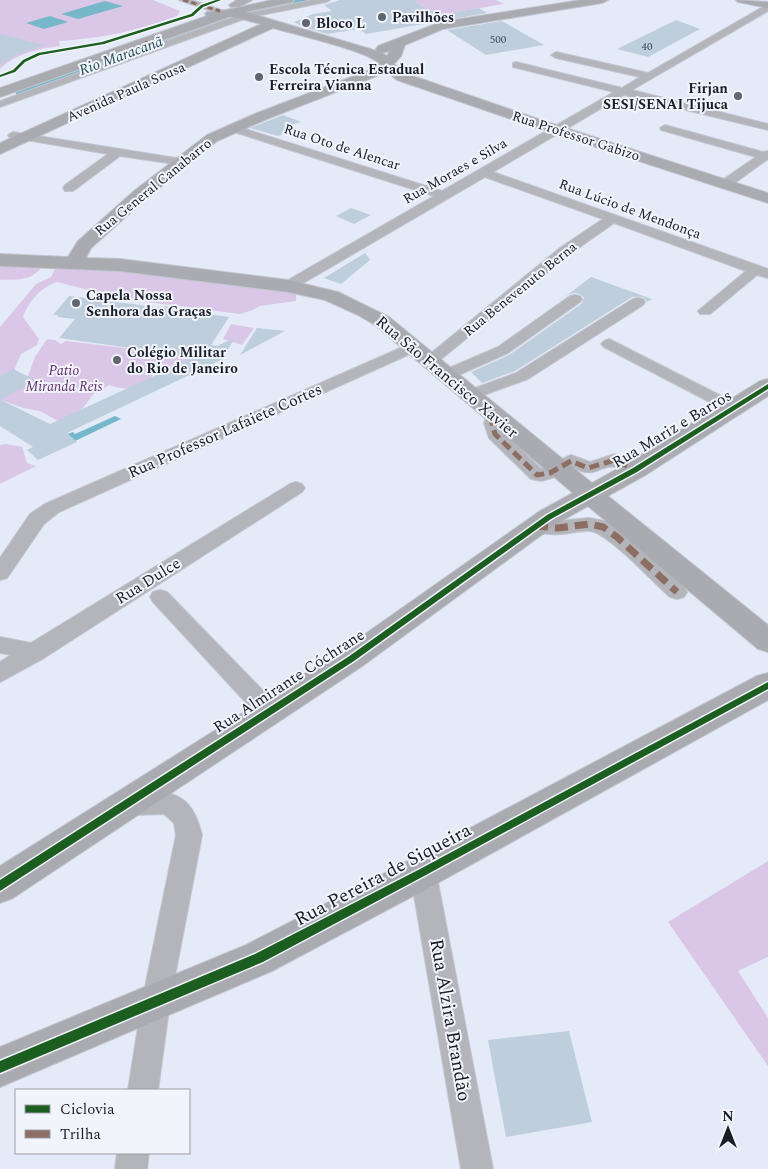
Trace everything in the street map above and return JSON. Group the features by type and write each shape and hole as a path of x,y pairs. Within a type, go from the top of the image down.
{"street":[{"path":"182,0 229,8 245,16 362,50 379,50 399,44 427,30 441,26 602,0"},
{"path":"0,87 256,0"},
{"path":"0,104 151,45 229,8 288,0"},
{"path":"0,93 245,16 328,0"},
{"name":"Avenida Paula Sousa","path":"0,148 19,136 328,0"},
{"path":"742,0 768,6"},
{"name":"Rua Moraes e Silva","path":"288,286 768,6"},
{"name":"Rua General Canabarro","path":"74,262 84,245 212,138 232,128 365,78 388,64 398,51 399,44"},
{"name":"Rua Professor Gabizo","path":"362,50 382,57 394,72 402,77 768,198"},
{"path":"556,55 649,76"},
{"path":"516,66 768,127"},
{"name":"Rua Oto de Alencar","path":"232,128 442,195"},
{"path":"665,128 766,155"},
{"path":"19,136 182,162"},
{"name":"Avenida Paula Sousa","path":"0,141 19,136"},
{"path":"69,188 118,152"},
{"path":"725,184 766,155"},
{"name":"Rua Lúcio de Mendonça","path":"483,172 762,272"},
{"name":"Rua Benevenuto Berna","path":"430,361 564,251 612,219"},
{"name":"Rua São Francisco Xavier","path":"0,260 120,265 288,286 331,296 365,311 382,321 768,641"},
{"path":"705,311 762,272"},
{"name":"Rua Professor Lafaiete Cortes","path":"0,573 37,519 52,508 430,361 503,350 575,300"},
{"path":"470,395 522,376 638,302"},
{"path":"609,344 733,408"},
{"name":"Rua Mariz e Barros","path":"589,494 635,470 768,386"},
{"path":"559,469 571,461 588,468 615,460 635,470"},
{"name":"Rua Dulce","path":"0,673 296,488"},
{"name":"Rua Almirante Cóchrane","path":"0,886 352,659 535,526 589,494"},
{"path":"535,526 558,528 589,524 603,527 617,537 677,592"},
{"path":"160,596 269,712"},
{"path":"0,644 36,652"},
{"name":"Rua Pereira de Siqueira","path":"0,1067 258,958 424,872 768,685"},
{"path":"122,806 157,801 174,806 187,820 189,835 156,1002 142,1089"},
{"name":"Rua Alzira Brandão","path":"424,872 476,1169"},
{"path":"130,1169 133,1154"}],"green space":[{"path":"0,0 153,0 180,11 177,16 133,30 105,36 59,41 60,46 20,55 0,69"},
{"path":"412,0 496,0 504,4 437,15"},
{"path":"0,265 42,267 28,277 0,280"},
{"path":"60,266 104,269 296,294 296,301 260,306 240,314 124,299 57,282 46,287 36,296 28,306 23,317 39,339 37,345 21,354 13,373 0,381 0,327 36,284 51,277 55,269"},
{"path":"231,324 254,328 242,345 223,339"},
{"name":"Patio Miranda Reis","path":"47,339 55,340 61,344 66,341 199,357 170,369 154,373 145,383 134,388 110,385 96,391 82,409 60,422 40,411 23,408 1,400 28,376 35,357"},
{"path":"6,444 22,447 27,463 36,466 0,484 0,445"},
{"path":"768,861 768,957 738,971 768,1018 768,1066 668,922"}],"water":[{"path":"105,1 123,6 78,19 61,14"},
{"path":"50,16 68,22 44,29 26,23"},
{"path":"115,416 121,419 75,441 67,434 73,432 75,434"}],"building":[{"name":"Pavilhões","path":"340,0 416,0 417,3 438,15 479,8 487,13 366,34 359,29 327,34 303,27 294,22 313,14 332,11 324,5"},
{"path":"676,20 700,29 648,57 617,49"},
{"path":"502,21 544,45 486,55 447,30"},
{"path":"0,34 44,45 16,55 0,65"},
{"path":"283,115 301,122 289,126 296,130 278,136 250,128"},
{"path":"351,208 371,215 354,224 336,216"},
{"path":"365,253 370,260 341,284 324,278"},
{"path":"591,277 652,299 647,302 643,297 632,297 515,371 482,383 471,372 509,355 581,304 584,298 580,294 575,293 569,294 554,305"},
{"path":"69,296 164,308 165,306 180,308 179,310 229,317 211,345 217,346 235,338 221,360 67,433 77,442 38,460 27,450 33,447 0,426 0,376 13,369 35,380 1,400 50,424 195,357 59,338 75,319 53,315"},
{"path":"257,328 285,331 240,355"},
{"path":"569,1031 592,1122 506,1137 488,1040"}],"waterway":[{"name":"Rio Maracanã","path":"262,8 310,0"},
{"name":"Rio Maracanã","path":"23,92 220,20"}],"marked path":[{"path":"183,0 220,11"},
{"path":"145,42 159,47"},
{"path":"495,416 492,423 495,434 537,475 550,473 571,461 588,468 615,460 635,470"},
{"path":"535,526 558,528 589,524 603,527 617,537 677,592"}],"cycle path":[{"path":"0,76 14,71 24,61 39,54 103,43 192,15 202,6 219,0"},
{"path":"0,886 351,659 549,517 635,470 768,386"},
{"path":"0,1067 259,958 423,872 768,685"}],"place":[{"name":"Pavilhões","path":"382,17"},
{"name":"Bloco L","path":"306,23"},
{"name":"Escola Técnica Estadual Ferreira Vianna","path":"259,77"},
{"name":"Firjan SESI/SENAI Tijuca","path":"738,96"},
{"name":"Capela Nossa Senhora das Graças","path":"76,303"},
{"name":"Colégio Militar do Rio de Janeiro","path":"117,360"}]}
